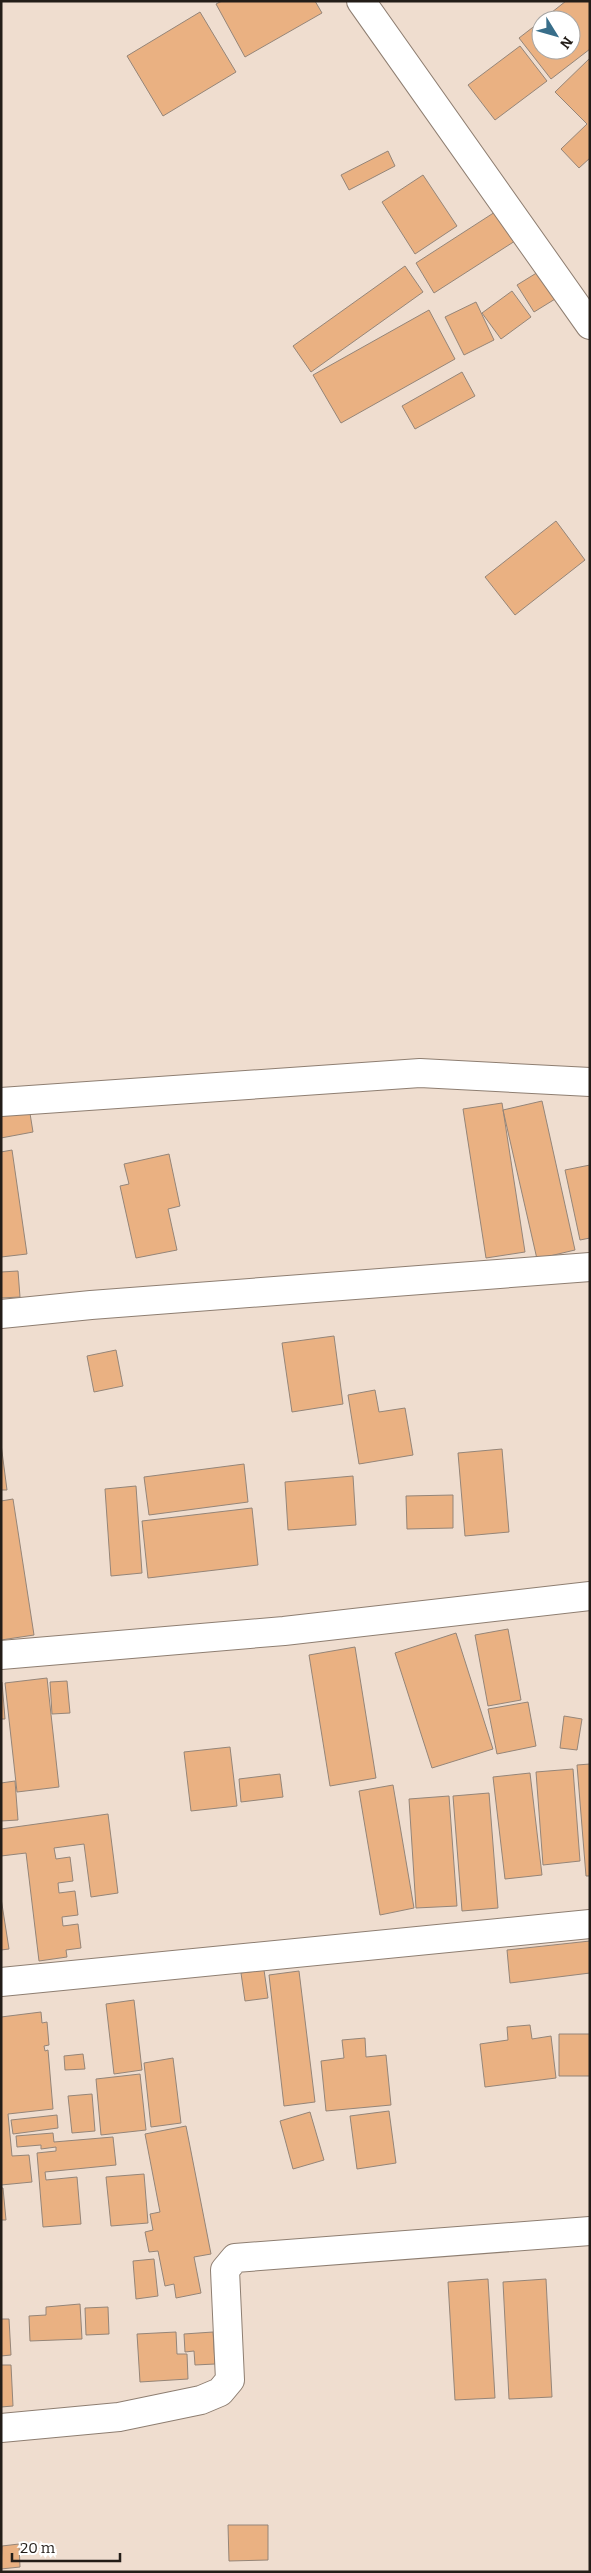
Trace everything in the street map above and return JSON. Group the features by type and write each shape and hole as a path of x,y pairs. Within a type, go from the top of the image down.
{"street":[{"path":"361,1 590,325"},
{"path":"1,1102 420,1073 590,1082"},
{"path":"1,1314 91,1305 590,1267"},
{"path":"1,1656 284,1631 590,1596"},
{"path":"1,1982 590,1924"},
{"path":"1,2428 119,2418 200,2400 220,2392 230,2380 225,2270 235,2258 590,2231"}],"building":[{"path":"222,1 315,1 322,13 245,57 216,4"},
{"path":"566,1 590,1 590,49 581,56 581,10 555,10"},
{"path":"200,12 236,72 163,116 127,56"},
{"path":"531,29 531,53 519,38"},
{"path":"520,46 547,81 495,120 468,85"},
{"path":"590,58 590,158 579,168 561,149 587,124 555,92"},
{"path":"536,60 576,60 551,79"},
{"path":"388,151 395,166 349,190 341,175"},
{"path":"423,175 457,226 415,254 382,202"},
{"path":"495,212 515,241 434,293 416,263"},
{"path":"405,266 423,292 311,372 293,346"},
{"path":"543,269 560,296 534,312 517,285"},
{"path":"512,291 531,317 501,339 482,313"},
{"path":"476,302 494,340 464,355 445,317"},
{"path":"429,310 455,359 341,423 313,375"},
{"path":"462,372 475,396 415,429 402,406"},
{"path":"556,521 585,560 515,615 485,577"},
{"path":"28,1101 33,1132 1,1138 1,1106"},
{"path":"542,1101 575,1250 537,1259 503,1110"},
{"path":"502,1103 525,1252 486,1258 463,1109"},
{"path":"12,1150 27,1254 1,1257 1,1152"},
{"path":"169,1154 180,1206 168,1209 177,1250 136,1258 120,1186 129,1184 124,1164"},
{"path":"590,1165 590,1238 580,1240 565,1170"},
{"path":"18,1271 20,1297 1,1298 1,1272"},
{"path":"334,1336 343,1404 292,1412 282,1343"},
{"path":"116,1350 123,1386 94,1392 87,1356"},
{"path":"375,1390 379,1412 405,1408 413,1455 359,1464 348,1395"},
{"path":"1,1444 7,1490 1,1490"},
{"path":"502,1449 509,1532 465,1536 458,1453"},
{"path":"244,1464 248,1502 149,1515 144,1477"},
{"path":"353,1476 356,1525 288,1530 285,1482"},
{"path":"136,1486 142,1573 111,1576 105,1489"},
{"path":"453,1495 453,1528 407,1529 406,1496"},
{"path":"13,1499 34,1635 1,1640 1,1501"},
{"path":"252,1508 258,1565 148,1578 142,1521"},
{"path":"508,1629 521,1700 488,1706 475,1635"},
{"path":"456,1633 493,1749 432,1768 395,1653"},
{"path":"355,1647 376,1778 330,1786 309,1655"},
{"path":"47,1678 59,1787 17,1792 5,1683"},
{"path":"67,1681 70,1713 52,1714 50,1682"},
{"path":"2,1682 5,1719 1,1719"},
{"path":"528,1702 536,1746 497,1754 488,1709"},
{"path":"564,1716 582,1719 577,1750 560,1748"},
{"path":"230,1747 237,1806 191,1811 184,1752"},
{"path":"590,1764 590,1876 586,1876 577,1765"},
{"path":"573,1769 580,1861 543,1865 536,1772"},
{"path":"530,1773 542,1875 505,1879 493,1777"},
{"path":"280,1774 283,1797 241,1802 239,1779"},
{"path":"15,1781 18,1820 1,1821 1,1783"},
{"path":"393,1785 414,1908 380,1915 359,1791"},
{"path":"489,1793 498,1908 462,1911 453,1796"},
{"path":"449,1796 457,1906 416,1908 409,1799"},
{"path":"108,1814 118,1893 91,1897 84,1844 54,1848 56,1859 70,1857 73,1881 58,1883 59,1893 75,1891 78,1915 62,1917 63,1926 78,1924 81,1948 66,1950 67,1957 39,1961 26,1853 1,1856 1,1829"},
{"path":"1,1898 9,1949 1,1950"},
{"path":"590,1941 590,1973 510,1983 507,1950"},
{"path":"264,1970 268,1998 245,2001 241,1973"},
{"path":"299,1971 315,2102 284,2106 269,1975"},
{"path":"134,2000 142,2070 114,2074 106,2004"},
{"path":"41,2012 42,2023 47,2022 49,2045 44,2046 45,2051 48,2050 53,2109 8,2114 12,2156 29,2155 32,2182 1,2185 1,2017"},
{"path":"530,2025 532,2039 551,2036 556,2078 485,2087 480,2044 508,2040 507,2027"},
{"path":"559,2034 590,2034 590,2076 559,2076"},
{"path":"365,2038 366,2057 386,2055 391,2105 326,2111 321,2061 344,2058 342,2040"},
{"path":"83,2054 85,2069 65,2070 64,2056"},
{"path":"173,2058 181,2123 151,2127 144,2063"},
{"path":"140,2074 146,2130 101,2135 96,2079"},
{"path":"92,2094 95,2131 72,2133 68,2096"},
{"path":"389,2111 396,2163 357,2169 350,2116"},
{"path":"310,2112 324,2160 293,2169 280,2121"},
{"path":"57,2115 58,2128 13,2134 11,2120"},
{"path":"186,2126 211,2254 194,2257 201,2293 176,2298 174,2284 165,2286 158,2251 149,2252 145,2232 153,2230 150,2214 160,2212 145,2134"},
{"path":"53,2133 54,2142 113,2137 116,2165 45,2172 46,2180 77,2177 81,2224 43,2227 37,2153 56,2151 56,2147 41,2149 41,2145 17,2147 16,2136"},
{"path":"144,2174 148,2223 111,2226 106,2177"},
{"path":"1,2188 3,2188 6,2220 1,2220"},
{"path":"154,2259 158,2296 136,2299 133,2261"},
{"path":"488,2279 495,2398 455,2400 448,2282"},
{"path":"546,2279 552,2397 509,2399 503,2282"},
{"path":"80,2304 82,2339 30,2341 29,2316 46,2315 46,2307"},
{"path":"108,2307 109,2334 86,2335 85,2308"},
{"path":"1,2319 9,2319 11,2355 1,2356"},
{"path":"176,2332 177,2354 187,2354 188,2379 140,2382 137,2334"},
{"path":"213,2332 215,2364 195,2365 194,2351 185,2352 184,2334"},
{"path":"1,2365 11,2365 13,2406 1,2407"},
{"path":"228,2525 268,2525 268,2560 229,2561"},
{"path":"19,2544 20,2567 1,2569 2,2546"}]}
